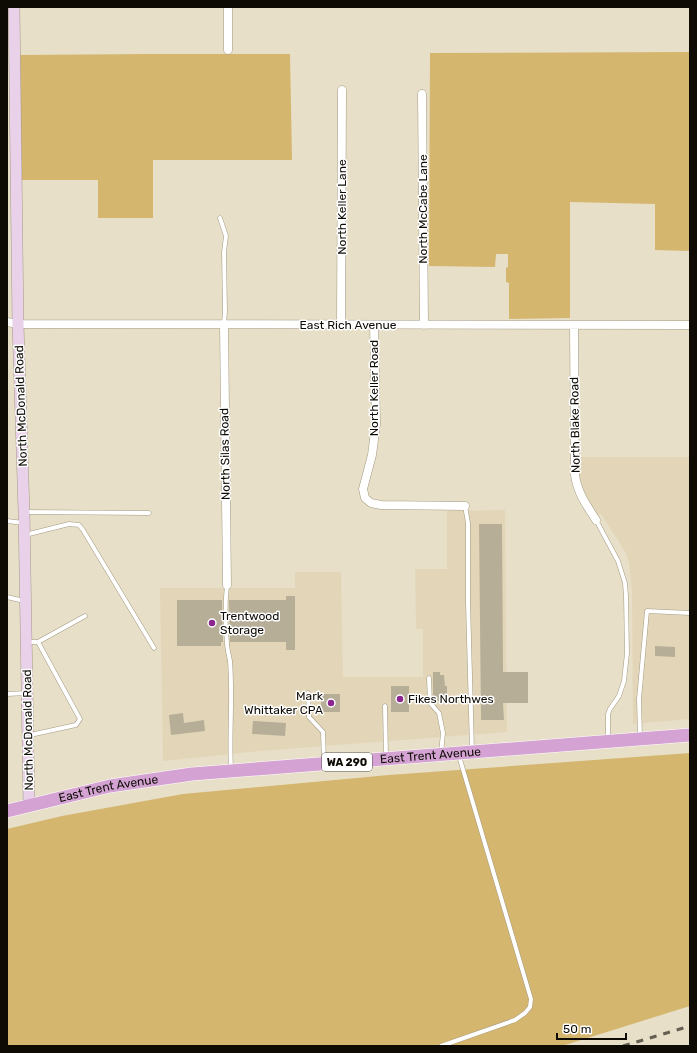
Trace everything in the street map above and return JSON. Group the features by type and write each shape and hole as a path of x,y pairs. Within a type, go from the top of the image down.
{"main road":[{"name":"East Trent Avenue","path":"7,811 110,786 192,774 690,736"}],"street":[{"name":"North McDonald Road","path":"14,7 13,323 24,517 26,601 32,642 28,693 29,805"},
{"path":"228,7 228,50"},
{"name":"North Keller Lane","path":"341,325 342,90"},
{"name":"North McCabe Lane","path":"422,94 424,325"},
{"name":"East Rich Avenue","path":"13,323 690,325"},
{"name":"North Silas Road","path":"224,324 227,585"},
{"name":"North Keller Road","path":"374,325 376,424 372,455 363,489 365,498 371,503 381,505 466,506"},
{"name":"North Blake Road","path":"574,325 576,479 580,494 596,520"}],"lane":[{"path":"220,218 226,236 224,252 224,324"},
{"path":"466,506 468,523 468,602 472,752"},
{"path":"7,521 24,517 149,513"},
{"path":"596,520 618,560 625,583 626,596 627,653 624,681 622,690 608,714 608,742"},
{"path":"24,536 69,524 78,525 83,530 154,648"},
{"path":"227,585 226,614 227,644 230,661 229,744 231,771"},
{"path":"7,597 26,601"},
{"path":"640,740 639,699 647,611 690,613"},
{"path":"28,736 76,725 80,719 32,642 84,616"},
{"path":"429,678 430,703 439,713 443,733 441,755"},
{"path":"7,694 28,693"},
{"path":"308,693 309,717 323,732 324,764"},
{"path":"385,706 386,759"},
{"path":"441,1046 515,1020 525,1013 530,1007 531,999 459,754"}],"shaded area":[{"path":"690,52 690,251 655,250 655,204 570,202 570,318 509,319 509,283 506,282 508,254 496,254 495,267 429,266 430,53"},
{"path":"290,54 292,160 153,160 153,218 98,218 98,180 20,180 18,55"},
{"path":"578,457 690,457 690,719 633,724 632,591 629,563 626,553 601,514 597,516 579,484"},
{"path":"505,510 507,732 260,751 163,761 160,588 295,588 295,572 341,572 343,677 423,677 423,629 416,629 415,569 447,569 447,511"},
{"path":"690,753 690,1006 562,1046 7,1046 7,829 62,816 183,794 389,775"}],"building":[{"path":"479,524 502,524 503,672 528,672 528,703 503,703 504,720 481,720"},
{"path":"286,596 295,596 295,650 286,650 286,642 230,642 229,600 286,600"},
{"path":"177,600 222,600 223,642 221,642 221,646 177,646"},
{"path":"655,646 675,647 675,657 655,656"},
{"path":"433,672 440,672 440,675 444,675 445,686 447,686 447,701 433,701"},
{"name":"Fikes Northwes","path":"391,686 409,686 409,712 391,712"},
{"name":"Mark Whittaker CPA","path":"321,694 340,694 340,712 321,712"},
{"path":"183,713 184,723 204,720 205,731 171,735 169,715"},
{"path":"253,721 286,723 285,736 252,734"}],"railway":[{"path":"623,1046 690,1026"}],"place":[{"name":"Trentwood Storage","path":"212,623"},
{"name":"Fikes Northwes","path":"400,699"},
{"name":"Mark Whittaker CPA","path":"331,703"}]}
